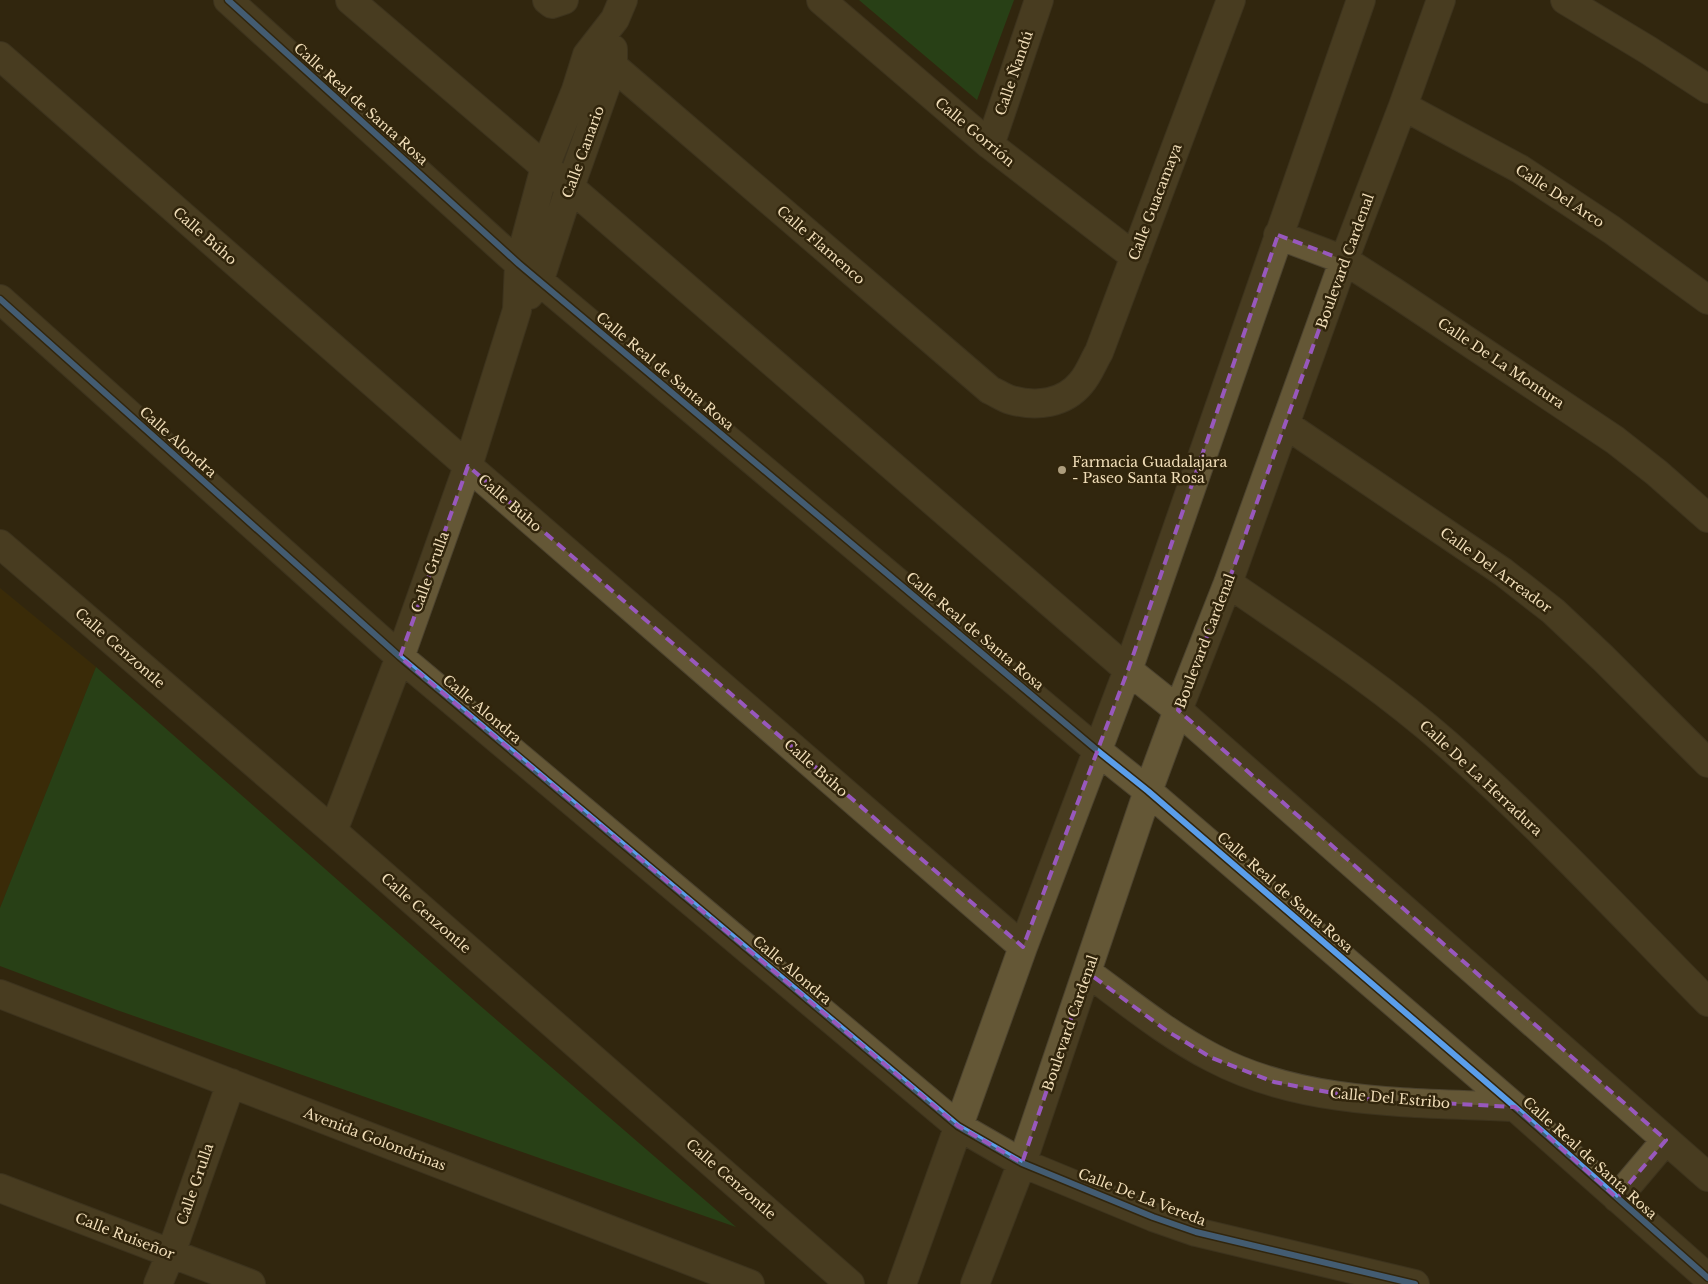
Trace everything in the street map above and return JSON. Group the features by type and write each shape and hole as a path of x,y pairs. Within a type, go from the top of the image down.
{"street":[{"name":"Calle Real de Santa Rosa","path":"228,0 539,282 1148,791 1515,1107 1708,1278"},
{"path":"350,0 545,168 570,187 1128,670 1178,710 1708,1177"},
{"name":"Calle Gorrión","path":"821,0 990,145 1135,257"},
{"name":"Calle Ñandú","path":"990,145 1038,0"},
{"name":"Calle Guacamaya","path":"1067,397 1081,383 1099,352 1231,0"},
{"path":"902,1284 1023,947 1128,670 1361,0"},
{"name":"Boulevard Cardenal","path":"975,1284 1022,1162 1148,791 1228,583 1344,260 1441,0"},
{"path":"1565,0 1708,89"},
{"name":"Calle Canario","path":"519,264 545,168 576,90 587,55 619,10"},
{"name":"Calle Canario","path":"539,282 613,66 619,10"},
{"name":"Calle Flamenco","path":"587,55 613,66 990,390 1010,400 1032,404 1067,397"},
{"name":"Calle Búho","path":"0,56 468,466 1023,947"},
{"name":"Calle Del Arco","path":"1403,106 1520,168 1612,230 1708,300"},
{"name":"Calle De La Montura","path":"1278,235 1344,260 1435,319 1615,440 1657,473 1708,518"},
{"name":"Calle Grulla","path":"333,831 400,657 468,466 517,310 519,264"},
{"name":"Calle Grulla","path":"517,310 539,282"},
{"name":"Calle Alondra","path":"0,299 400,657 958,1126"},
{"name":"Calle Del Arreador","path":"1285,424 1503,572 1553,611 1708,763"},
{"name":"Calle Cenzontle","path":"0,544 333,831 850,1284"},
{"name":"Calle De La Herradura","path":"1228,583 1382,691 1447,744 1523,815 1708,1002"},
{"name":"Calle Del Estribo","path":"1087,972 1167,1031 1212,1058 1243,1072 1274,1082 1365,1099 1515,1107"},
{"name":"Avenida Golondrinas","path":"0,994 750,1284"},
{"name":"Calle Grulla","path":"158,1284 171,1253 231,1083"},
{"name":"Calle De La Vereda","path":"958,1126 1022,1162 1153,1217 1196,1232 1415,1284"},
{"path":"1617,1198 1666,1140"},
{"name":"Calle Ruiseñor","path":"0,1188 250,1284"}],"highlighted area":[{"path":"1278,235 1344,260 1228,583 1178,710 1666,1140 1617,1198 1515,1107 1365,1099 1274,1082 1212,1058 1167,1031 1087,972 1022,1163 958,1126 400,657 468,466 1023,947 1128,670"}],"shaded area":[{"path":"0,588 96,667 0,908"}],"green space":[{"path":"859,0 1014,0 977,100"},
{"path":"96,667 477,1003 736,1227 117,1010 0,966 0,908"}],"cycle path":[{"path":"228,0 519,264 1148,791 1515,1107 1708,1278"},
{"path":"0,299 400,657 958,1126 1022,1163 1153,1217 1196,1232 1415,1284"}],"place":[{"name":"Farmacia Guadalajara - Paseo Santa Rosa","path":"1062,470"}]}
